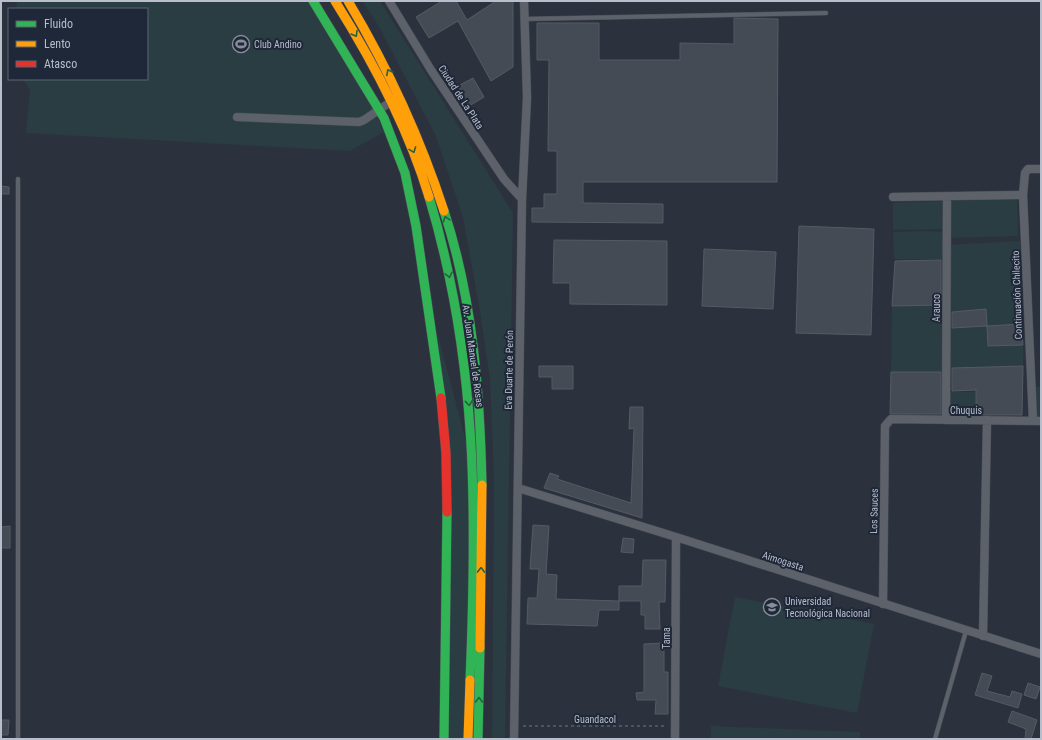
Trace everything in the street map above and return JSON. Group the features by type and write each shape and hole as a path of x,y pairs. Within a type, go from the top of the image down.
{"main road":[{"path":"313,1 384,118 406,173 416,226 443,412 447,494 444,739"},
{"name":"Av. Juan Manuel de Rosas","path":"335,1 392,101 416,159 440,237 453,293 466,368 471,420 473,532 468,739"},
{"name":"Av. Juan Manuel de Rosas","path":"348,1 382,59 414,126 448,226 469,317 475,359 480,443 481,532 478,739"}],"street":[{"name":"Ciudad de La Plata","path":"389,1 432,70 504,179 522,199"},
{"name":"Eva Duarte de Perón","path":"514,739 522,199 527,98 524,1"},
{"path":"237,117 359,122 392,101"},
{"name":"Continuación Chilecito","path":"1037,421 1023,195 1024,173 1028,169 1041,170"},
{"path":"892,197 1023,195"},
{"name":"Arauco","path":"946,420 947,196"},
{"name":"Chuquis","path":"891,419 1037,421"},
{"name":"Los Sauces","path":"882,604 885,426 891,419"},
{"path":"983,636 987,420"},
{"name":"Aimogasta","path":"518,488 1041,654"},
{"name":"Tama","path":"675,739 676,537"}],"lane":[{"path":"524,19 826,13"},
{"path":"18,179 18,739"},
{"path":"935,739 966,631"}],"path":[{"name":"Guandacol","path":"514,726 675,726"}],"shaded area":[{"name":"Club Andino","path":"17,1 308,1 371,103 384,132 350,151 26,133 30,90 24,80 148,80 148,8 16,8"},
{"path":"362,1 380,1 513,213 505,739 492,739 494,479 490,379 463,217 436,136 378,25"},
{"path":"1017,199 1018,236 951,238 950,201"},
{"path":"942,201 942,229 893,230 893,203"},
{"path":"893,232 944,232 942,259 894,259"},
{"path":"1020,241 1021,324 987,326 986,309 946,312 946,372 891,372 892,306 946,305 947,245"},
{"path":"987,326 988,346 1023,345 1023,366 947,368 946,328"},
{"path":"437,332 466,441 470,522 464,739 449,739 449,429"},
{"path":"1035,387 1041,387 1041,420 1035,420"},
{"path":"946,392 975,392 976,419 946,420"},
{"path":"735,597 874,624 857,713 718,686"},
{"path":"711,726 860,732 860,739 711,739"}],"building":[{"path":"442,1 456,1 467,20 496,1 513,1 513,67 491,81 458,21 429,38 416,17"},
{"path":"734,18 778,19 777,182 583,182 583,203 663,204 663,223 532,222 532,208 544,208 544,194 557,194 557,151 548,151 549,60 537,60 537,23 599,23 599,60 680,60 680,43 734,44"},
{"path":"473,78 484,97 469,106 458,86"},
{"path":"1,186 9,187 9,194 1,194"},
{"path":"799,226 874,229 871,335 796,333"},
{"path":"554,240 667,241 667,305 570,304 570,283 553,283"},
{"path":"704,249 776,252 773,309 702,306"},
{"path":"941,260 941,305 892,306 895,261"},
{"path":"986,309 987,326 952,328 952,312"},
{"path":"1021,324 1023,345 988,346 987,326"},
{"path":"539,366 573,366 573,389 552,389 552,377 539,377"},
{"path":"1023,366 1022,415 976,415 976,390 952,391 952,368"},
{"path":"891,372 941,372 941,414 890,414"},
{"path":"630,407 643,407 642,518 544,488 550,473 559,476 557,479 631,503 634,428 629,429"},
{"path":"533,525 549,526 546,574 557,575 556,599 619,601 619,610 599,610 597,626 527,624 528,598 537,598 539,569 530,569"},
{"path":"10,526 10,548 1,548 1,527"},
{"path":"623,538 634,539 633,553 621,552"},
{"path":"643,560 666,560 665,602 659,602 660,629 645,629 645,615 641,615 641,601 619,601 619,586 642,586"},
{"path":"664,643 664,672 668,672 668,714 655,714 656,700 637,700 636,693 644,692 644,644"},
{"path":"982,673 992,676 987,691 1010,697 1012,691 1022,694 1018,708 975,695"},
{"path":"1028,683 1040,687 1036,699 1024,695"},
{"path":"1012,711 1037,720 1031,739 1025,739 1026,729 1008,722"},
{"path":"1,720 9,720 8,735 1,735"}],"traffic: fast":[{"path":"313,1 384,118 405,173 416,226 441,398"},
{"path":"429,197 445,258 457,318 465,377 473,496 470,680"},
{"path":"444,211 462,278 473,346 477,381 482,485"},
{"path":"444,739 447,512"},
{"path":"478,739 480,648"}],"traffic: slow":[{"path":"335,1 389,96 421,171 429,197"},
{"path":"348,1 363,26 402,103 435,183 444,211"},
{"path":"480,648 482,485"},
{"path":"468,739 470,680"}],"traffic: jam":[{"path":"441,398 446,453 447,512"}],"place":[{"name":"Club Andino","path":"241,44"},
{"name":"Universidad Tecnológica Nacional","path":"772,607"}]}
